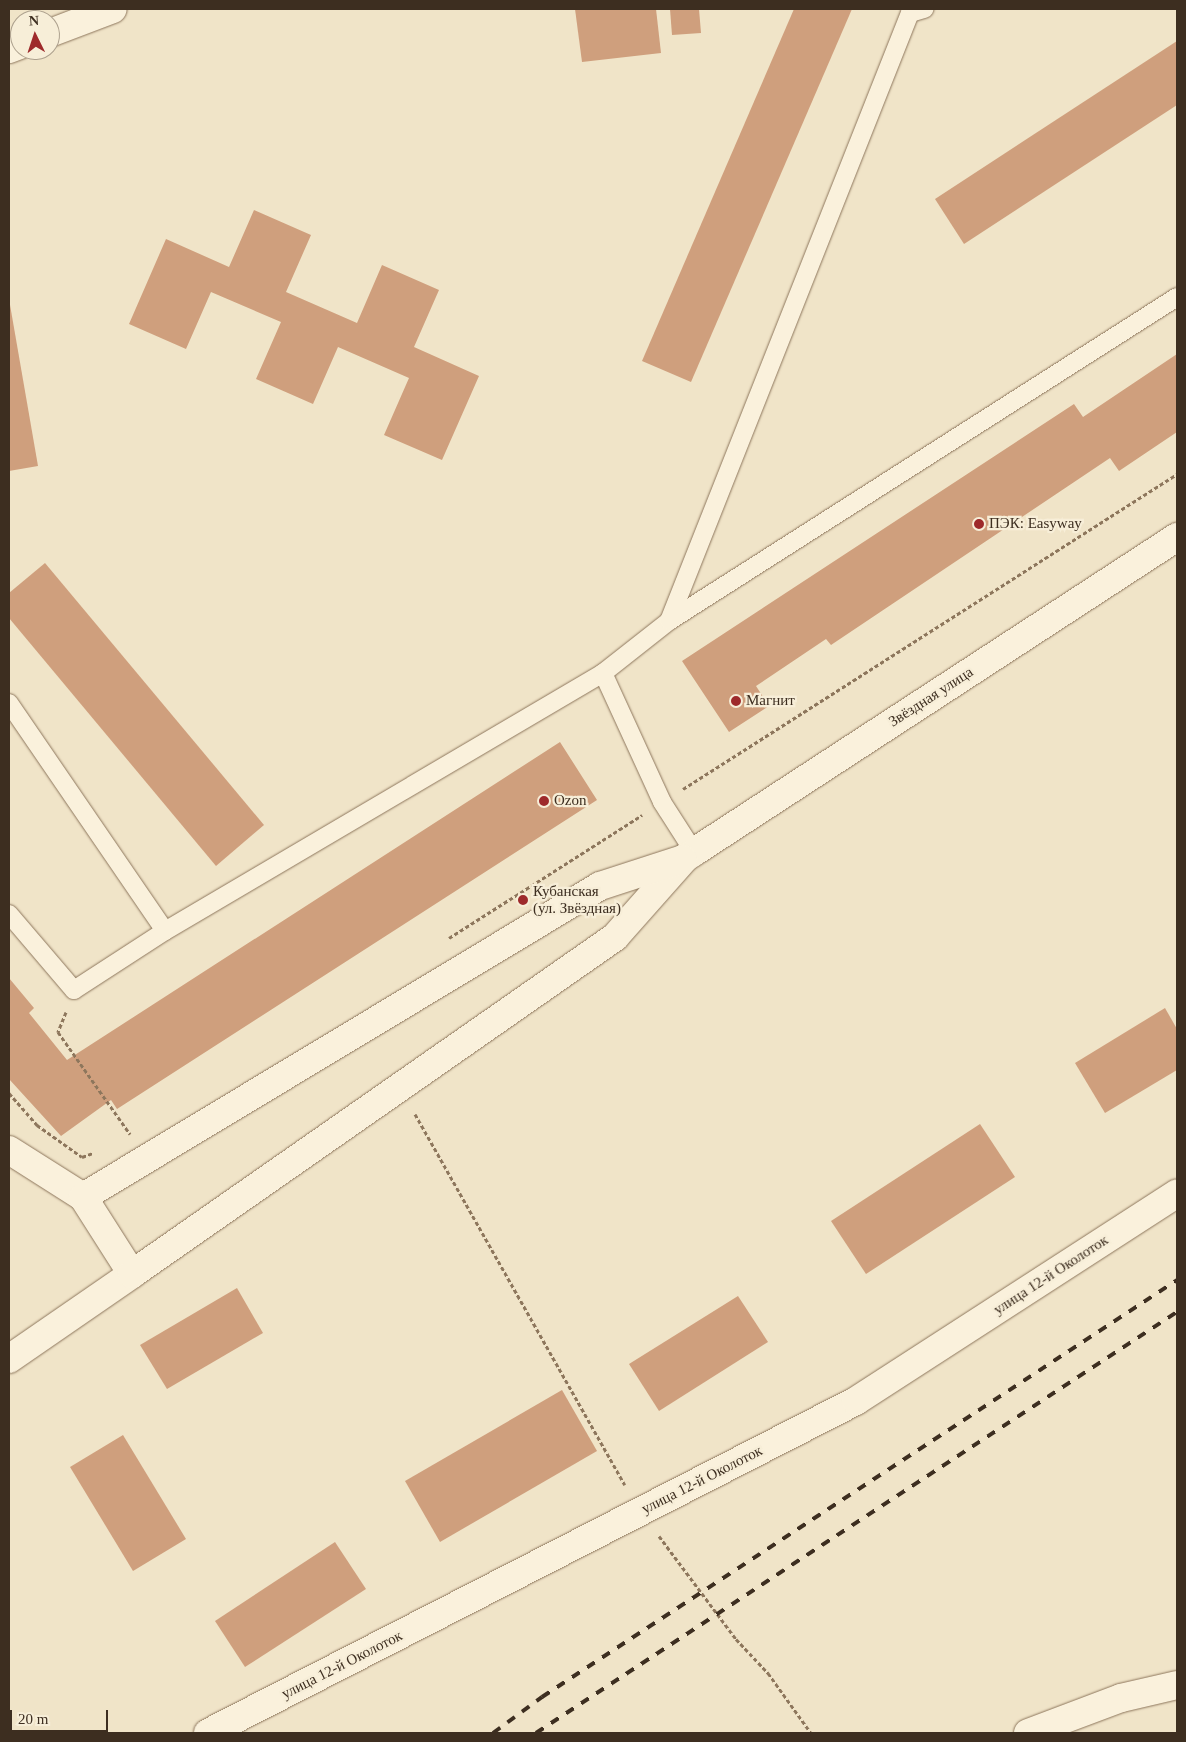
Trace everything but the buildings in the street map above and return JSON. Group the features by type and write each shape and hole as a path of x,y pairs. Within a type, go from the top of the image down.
{"main road":[{"path":"60,29 114,9"},
{"name":"Звёздная улица","path":"689,855 1177,537"},
{"path":"9,1359 615,937 689,855"},
{"path":"83,1197 600,886 689,855"},
{"path":"9,1150 83,1197 132,1274"},
{"name":"улица 12-й Околоток","path":"208,1733 856,1401 1177,1193"},
{"path":"1028,1733 1121,1698 1177,1685"}],"lane":[{"path":"669,621 910,13 924,9"},
{"path":"9,914 74,990 165,931 603,673 669,621 1177,297"},
{"path":"603,673 662,802 689,855"},
{"path":"9,703 165,931"}],"path":[{"path":"444,941 1177,474"},
{"path":"74,990 58,1032 134,1139"},
{"path":"400,1087 640,1511 736,1639 768,1673 811,1733"},
{"path":"9,1093 38,1125 82,1156 99,1151"}],"railway":[{"path":"493,1733 542,1697 1177,1280"},
{"path":"536,1733 1177,1312"}],"place":[{"name":"ПЭК: Easyway","path":"979,524"},
{"name":"Магнит","path":"736,701"},
{"name":"Ozon","path":"544,801"},
{"name":"Кубанская (ул. Звёздная)","path":"523,900"}]}
